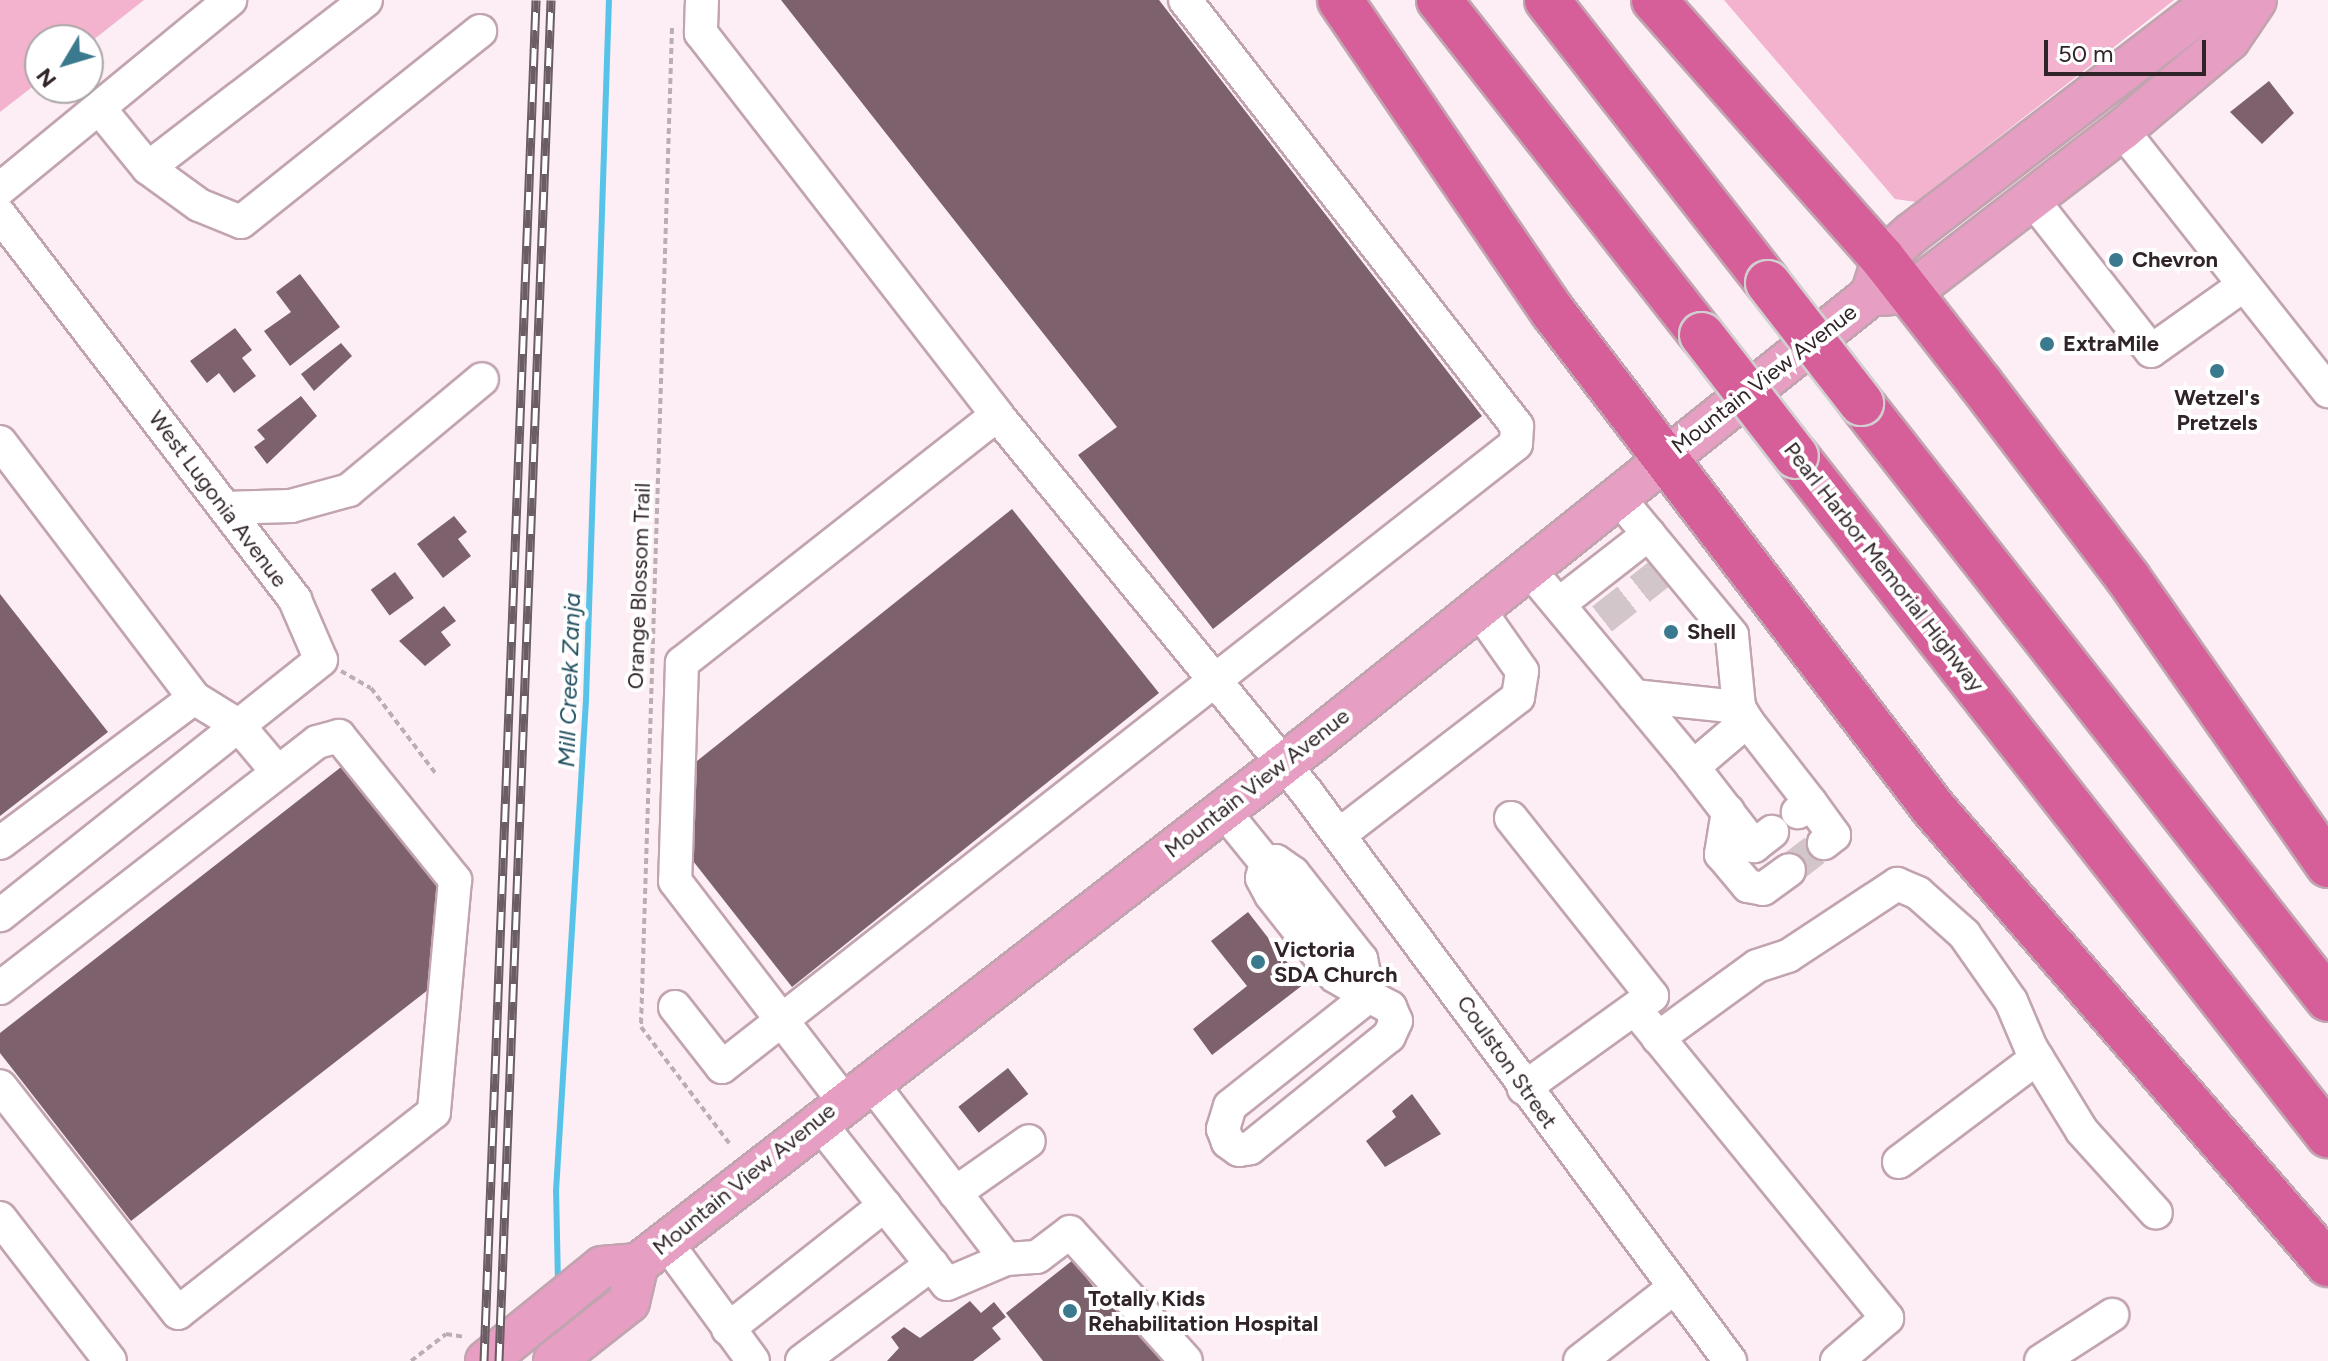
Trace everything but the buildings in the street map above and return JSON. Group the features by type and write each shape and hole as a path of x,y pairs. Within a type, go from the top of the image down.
{"highway":[{"path":"1340,0 1553,312 1934,809 2328,1264"},
{"name":"Pearl Harbor Memorial Highway","path":"1439,0 2328,1135"},
{"path":"1547,0 2328,999"},
{"path":"1654,0 2128,578 2328,865"}],"main road":[{"name":"Mountain View Avenue","path":"486,1347 635,1258 1284,764 1888,282 2200,12 2230,0"},
{"path":"2122,130 2112,115 2117,104 2248,0"},
{"name":"Mountain View Avenue","path":"1888,282 2032,199 2122,130 2229,40 2256,0"},
{"name":"Mountain View Avenue","path":"554,1361 629,1302 635,1258"}],"street":[{"path":"0,189 230,0"},
{"path":"148,168 366,0"},
{"name":"Coulston Street","path":"702,0 701,33 997,415 1284,764 1730,1361"},
{"path":"675,1007 722,1067 1516,444 1517,426 1185,0"},
{"path":"99,108 148,168 199,205 241,222 480,31"},
{"path":"2122,130 2326,384"},
{"path":"2032,199 2151,351 2244,285"},
{"name":"West Lugonia Avenue","path":"0,215 295,600 321,660"},
{"path":"226,508 291,506 349,490 482,379"},
{"path":"997,415 682,663 675,881 843,1100 955,1193 1006,1259"},
{"path":"0,442 194,698 238,725 275,769"},
{"path":"1617,496 1649,534 1668,567 1732,635 1743,714 1804,807 1834,835 1824,843"},
{"path":"1559,604 1649,534"},
{"path":"1528,568 1559,604 1593,626 1634,696 1754,846 1772,832"},
{"path":"1339,835 1518,697 1522,671 1477,607"},
{"path":"0,915 321,660"},
{"path":"1634,696 1743,714"},
{"path":"0,843 194,698"},
{"path":"1693,767 1743,714"},
{"path":"0,988 275,769 317,742 339,736 455,880 434,1112 178,1313 0,1086"},
{"path":"1223,810 1266,863 1262,878 1271,895 1335,976 1390,1007 1396,1021 1389,1036 1250,1148 1239,1150 1228,1142 1223,1129 1230,1106 1369,996"},
{"path":"1728,811 1721,854 1748,886 1763,889 1789,870"},
{"path":"1511,818 1652,996 1524,1088"},
{"path":"1658,1038 1757,966 1788,956 1897,884 1918,893 1964,934 2011,1001 2037,1058 2082,1131 2156,1213"},
{"path":"1635,1009 1887,1318 1837,1361"},
{"path":"1899,1162 2037,1058"},
{"path":"843,1100 885,1205 947,1284 1006,1259 1037,1257 1070,1232 1186,1361"},
{"path":"955,1193 1029,1141"},
{"path":"728,1329 885,1205"},
{"path":"0,1218 110,1361"},
{"path":"635,1258 728,1329 753,1361"},
{"path":"802,1361 932,1264"},
{"path":"1580,1361 1675,1287"},
{"path":"2041,1361 2112,1315"}],"path":[{"name":"Orange Blossom Trail","path":"673,16 641,1027 729,1143"},
{"path":"321,660 371,688 436,774"},
{"path":"411,1361 446,1334 486,1347"}],"shaded area":[{"path":"0,0 144,0 104,31 104,24 24,24 24,93 0,112"},
{"path":"1724,0 2174,0 1916,202 1895,199"}],"waterway":[{"name":"Mill Creek Zanja","path":"558,1283 556,1191 586,700 609,0"}],"tunnel":[{"path":"1602,619 1663,571"},
{"path":"1789,870 1824,843"}],"railway":[{"path":"484,1361 536,0"},
{"path":"499,1361 551,0"}],"place":[{"name":"Chevron","path":"2116,260"},
{"name":"ExtraMile","path":"2047,344"},
{"name":"Wetzel's Pretzels","path":"2217,371"},
{"name":"Shell","path":"1671,632"},
{"name":"Victoria SDA Church","path":"1258,962"},
{"name":"Totally Kids Rehabilitation Hospital","path":"1070,1311"}]}
